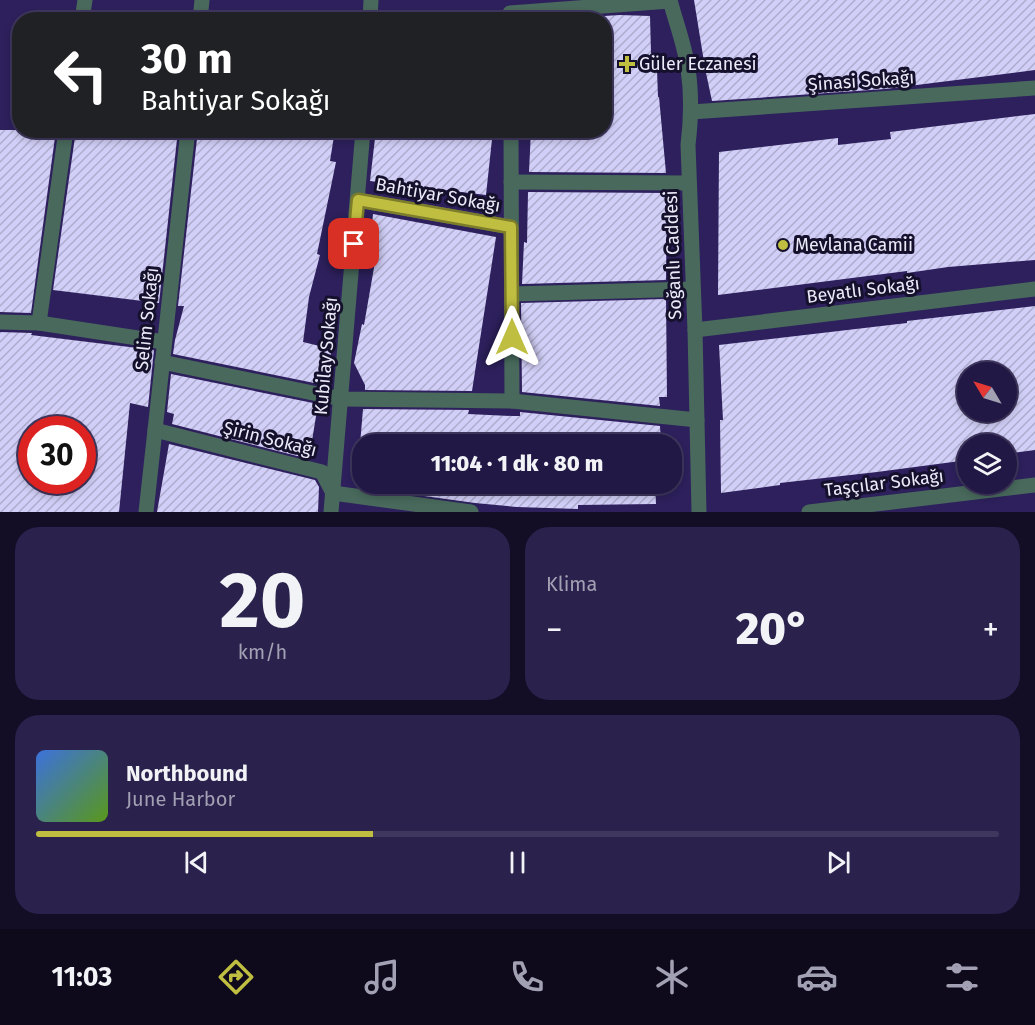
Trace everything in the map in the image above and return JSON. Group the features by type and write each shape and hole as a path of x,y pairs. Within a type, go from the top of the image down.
{"street":[{"path":"510,11 670,0"},
{"name":"Soğanlı Caddesi","path":"670,0 688,67 691,112 688,146 699,512"},
{"name":"Şinasi Sokağı","path":"691,112 1035,88"},
{"path":"39,323 65,138"},
{"name":"Selim Sokağı","path":"146,512 187,138"},
{"name":"Kubilay Sokağı","path":"331,512 362,138"},
{"path":"511,138 512,401"},
{"path":"511,182 689,183"},
{"name":"Bahtiyar Sokağı","path":"358,200 511,227"},
{"path":"512,294 693,289"},
{"name":"Beyatlı Sokağı","path":"695,330 1035,289"},
{"path":"0,322 39,323 164,342"},
{"path":"162,362 342,399 512,401 697,420"},
{"name":"Şirin Sokağı","path":"155,430 322,472 333,493"},
{"name":"Taşçılar Sokağı","path":"809,512 1035,485"},
{"path":"333,493 471,512"}],"building":[{"path":"694,0 1035,0 1035,70 885,89 712,101"},
{"path":"612,16 650,16 651,53 655,53 666,173 529,172 531,138 612,138"},
{"path":"1035,114 1035,260 948,267 907,273 907,271 718,295 719,152 838,138 838,145 891,139 890,132"},
{"path":"0,130 12,130 12,138 55,138 31,313 0,312"},
{"path":"75,138 177,138 159,303 53,290"},
{"path":"197,138 334,138 330,161 336,162 317,254 320,255 309,297 303,342 332,349 324,385 173,354 184,306 178,306"},
{"path":"375,138 492,138 486,195 370,181"},
{"path":"528,192 667,193 666,280 522,284 524,242 527,243"},
{"path":"373,214 496,237 472,391 365,390 365,385 354,363 362,324 364,325 375,262 369,261"},
{"path":"666,299 667,397 659,397 660,406 522,392 521,303"},
{"path":"1035,306 1035,450 1017,452 1017,434 957,434 957,461 780,483 780,485 721,493 720,420 723,420 719,345 907,323 907,321"},
{"path":"0,332 32,333 31,335 154,350 148,407 130,403 119,512 0,512"},
{"path":"171,374 318,404 309,459 172,424 174,414 167,412"},
{"path":"363,409 469,410 468,414 512,416 520,416 520,412 660,426 660,434 361,434"},
{"path":"169,444 315,480 319,487 318,512 157,512"},
{"path":"410,494 656,494 656,504 578,505 578,509 475,503"}],"place":[{"name":"Güler Eczanesi","path":"627,64"},
{"name":"Mevlana Camii","path":"783,245"}],"route":[{"path":"354,244 358,200 511,227 512,337"}]}
